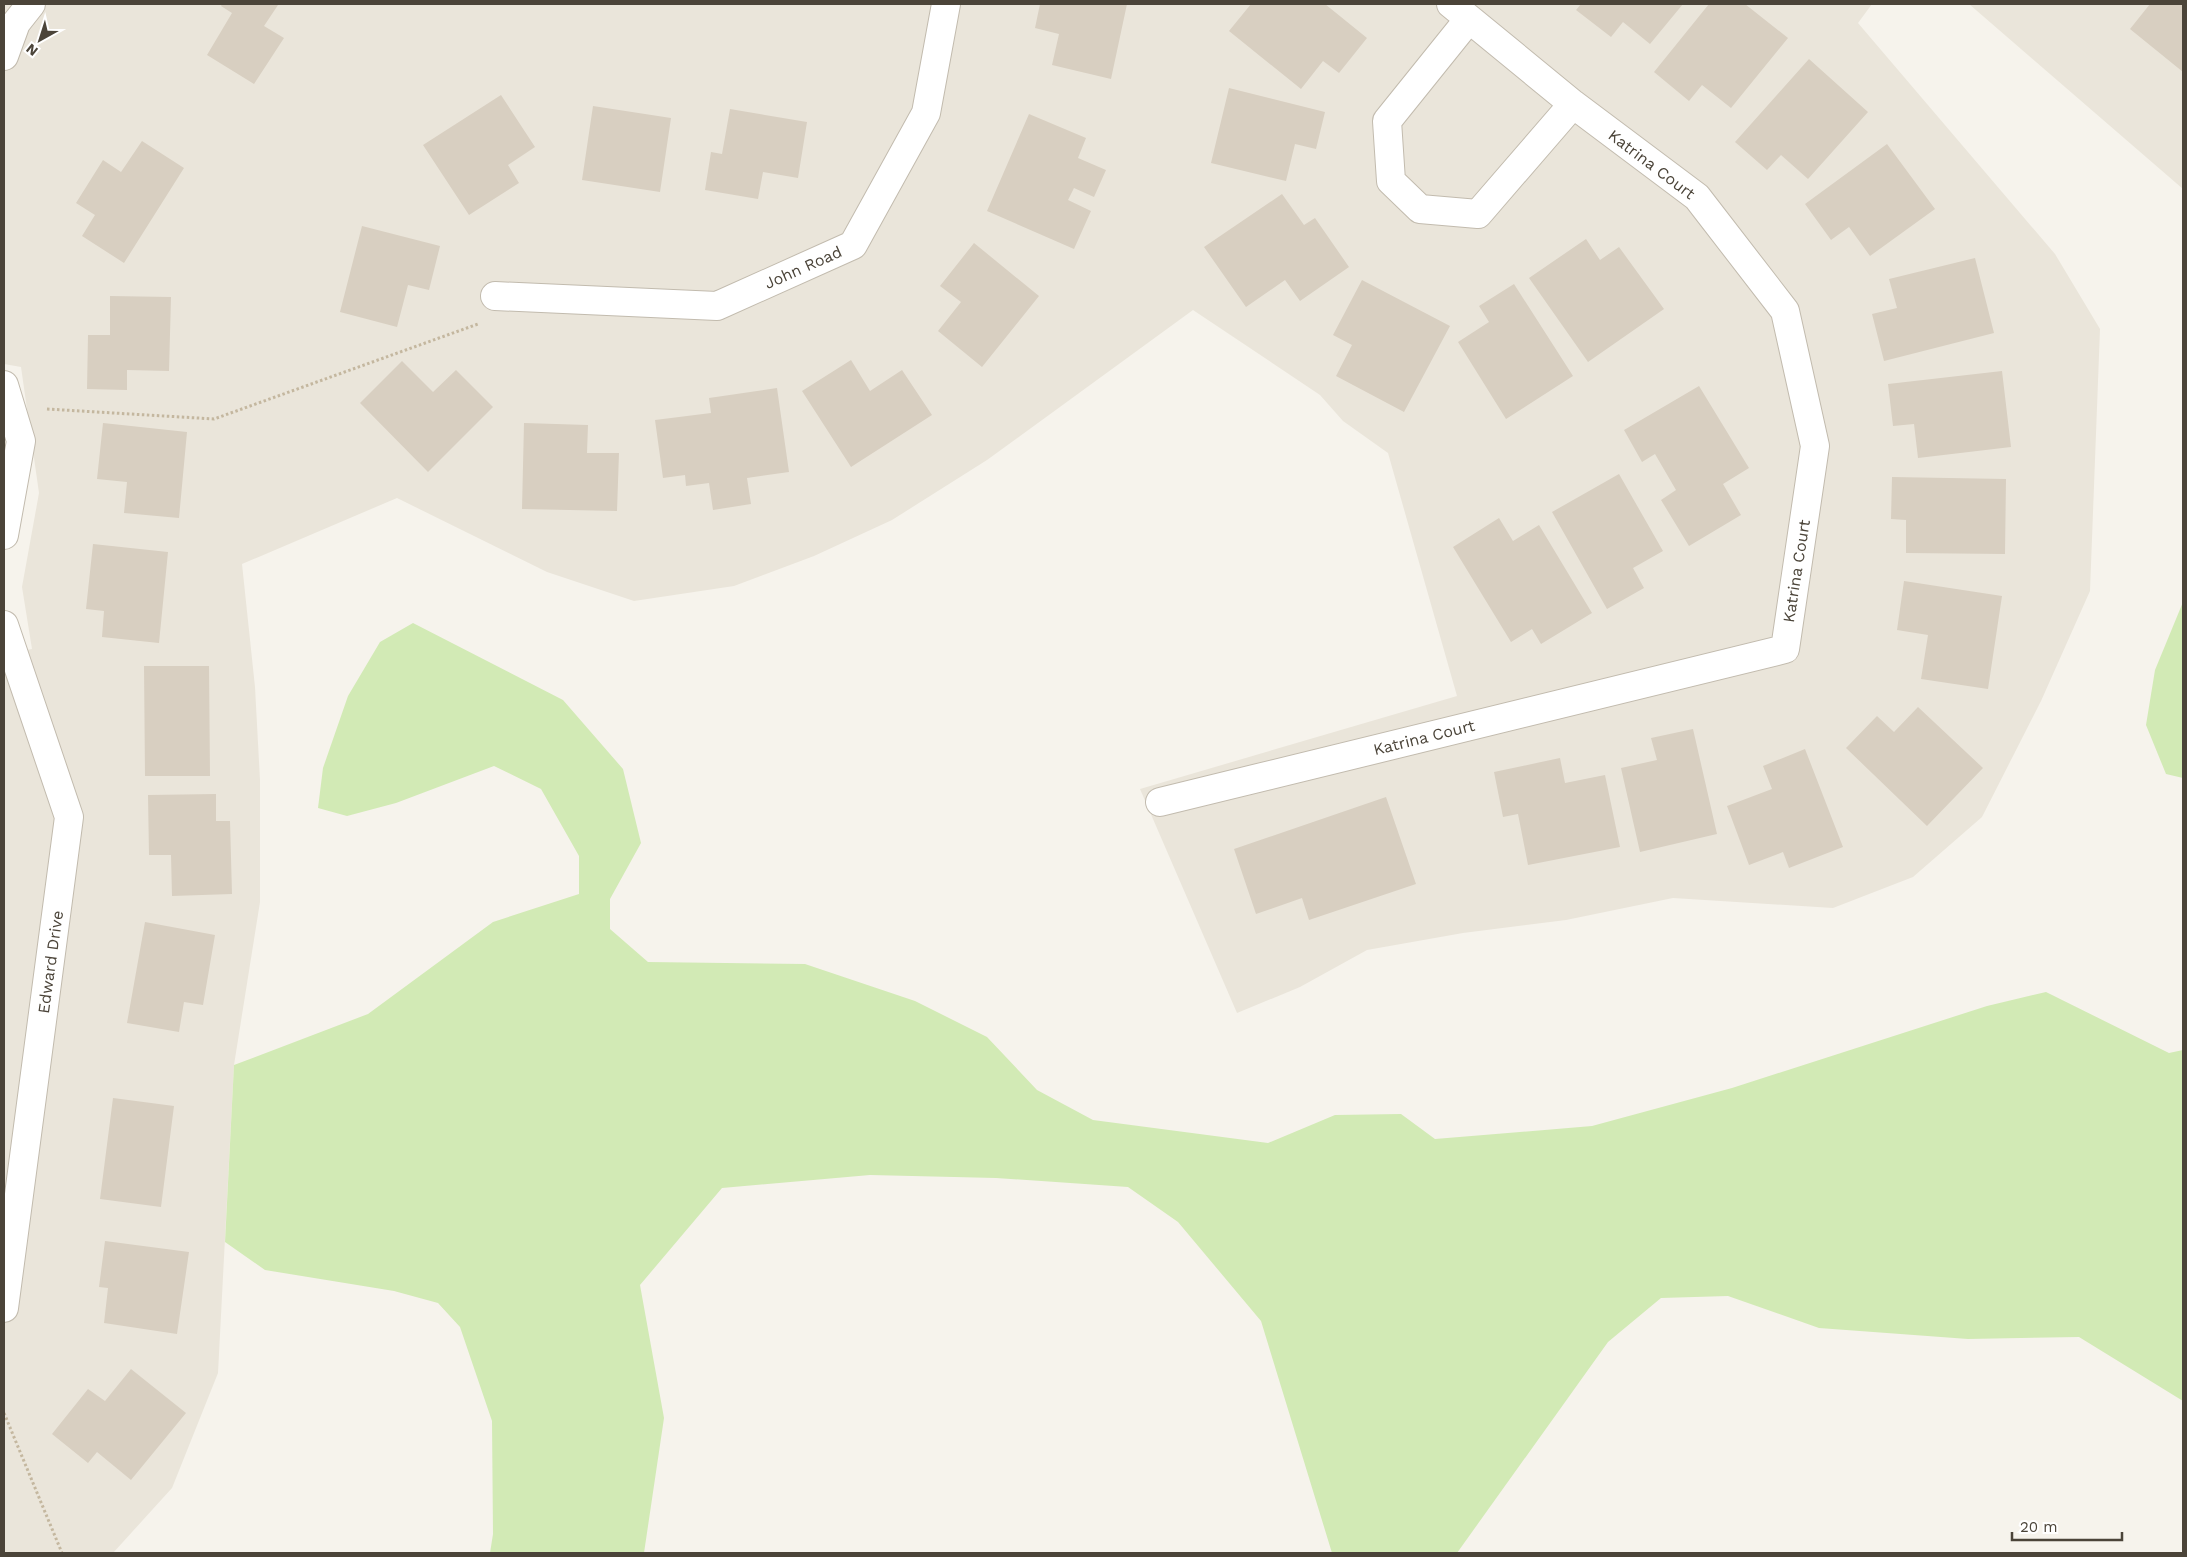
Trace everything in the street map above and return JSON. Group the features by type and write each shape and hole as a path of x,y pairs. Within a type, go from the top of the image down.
{"street":[{"name":"John Road","path":"495,296 717,306 853,245 926,113 946,4"},
{"path":"1460,11 1387,121 1391,181 1420,209 1478,214 1572,104"},
{"name":"Katrina Court","path":"1160,802 1785,649 1815,446 1785,312 1697,197 1572,104 1460,11"},
{"path":"4,56 17,14"},
{"path":"4,535 21,441 7,396"},
{"name":"Edward Drive","path":"4,625 69,817 4,1308"}],"path":[{"path":"7,396 214,420 487,321 495,296"},
{"path":"4,1413 62,1553"}],"shaded area":[{"path":"4,4 1872,4 1858,23 2055,254 2100,329 2090,591 2041,701 1982,817 1913,877 1833,908 1673,898 1566,920 1463,933 1367,950 1300,987 1237,1013 1140,789 1457,696 1388,453 1343,421 1320,395 1193,310 987,460 892,520 814,556 734,586 634,601 547,572 397,498 242,564 255,687 260,780 260,902 234,1065 218,1373 172,1488 113,1553 4,1553 4,654 32,649 22,587 39,493 21,367 4,364"},
{"path":"1969,4 2183,4 2183,189"}],"green space":[{"path":"2183,602 2183,778 2166,774 2146,725 2155,670"},
{"path":"413,623 563,700 623,769 641,843 610,899 610,929 648,962 805,964 915,1001 987,1037 1037,1090 1093,1120 1268,1143 1335,1115 1401,1114 1435,1139 1592,1126 1732,1088 1987,1006 2046,992 2169,1053 2183,1050 2183,1401 2079,1337 1968,1339 1819,1328 1728,1296 1661,1298 1608,1342 1457,1553 1332,1553 1261,1321 1178,1222 1128,1187 996,1178 870,1175 722,1188 640,1285 664,1418 644,1553 490,1553 493,1534 492,1421 460,1327 438,1303 394,1291 265,1270 225,1242 234,1065 368,1014 493,922 579,894 579,856 541,789 494,766 396,803 347,816 318,808 323,768 348,696 380,642"}],"building":[{"path":"222,4 278,5 264,26 284,38 254,84 207,55 232,13 221,6"},
{"path":"1040,4 1127,4 1111,79 1052,65 1059,34 1035,28"},
{"path":"1251,4 1325,4 1367,38 1339,73 1323,61 1301,89 1229,31"},
{"path":"1581,4 1683,4 1650,44 1623,22 1611,37 1576,10"},
{"path":"1709,4 1745,4 1788,38 1731,108 1702,85 1689,101 1654,72"},
{"path":"2150,4 2183,4 2183,72 2130,29"},
{"path":"1809,59 1868,112 1808,179 1781,155 1767,170 1735,142"},
{"path":"1229,88 1325,112 1316,149 1295,144 1286,181 1211,163"},
{"path":"501,95 535,147 508,165 519,183 469,215 423,145"},
{"path":"593,106 671,118 660,192 582,180"},
{"path":"730,109 807,122 798,178 763,172 758,199 705,190 711,152 722,154"},
{"path":"1029,114 1086,138 1078,158 1106,170 1094,197 1074,188 1068,200 1091,211 1074,249 987,211"},
{"path":"142,141 184,168 124,263 82,236 95,215 76,203 103,160 121,172"},
{"path":"1887,144 1935,209 1870,256 1849,227 1831,240 1805,204"},
{"path":"1282,194 1304,225 1315,218 1349,267 1300,301 1285,280 1246,307 1204,247"},
{"path":"362,226 440,246 429,290 408,285 397,327 340,312"},
{"path":"1586,239 1600,260 1619,247 1664,309 1588,362 1529,278"},
{"path":"974,243 1039,296 982,367 938,331 961,302 940,286"},
{"path":"1975,258 1994,333 1884,361 1872,314 1897,308 1889,279"},
{"path":"1362,280 1450,326 1404,412 1336,376 1352,345 1333,335"},
{"path":"1514,284 1573,376 1506,419 1458,342 1489,322 1479,306"},
{"path":"110,296 171,297 169,371 127,370 127,390 87,389 88,335 110,335"},
{"path":"851,360 870,391 902,370 932,415 851,467 802,391"},
{"path":"402,361 433,392 456,370 493,407 428,472 360,403"},
{"path":"2002,371 2011,447 1918,458 1914,424 1893,426 1888,384"},
{"path":"1699,386 1749,468 1723,484 1741,515 1689,546 1661,500 1676,490 1655,454 1642,462 1624,430"},
{"path":"777,388 789,472 747,478 751,504 713,510 709,483 686,486 685,475 663,478 655,420 711,413 709,398"},
{"path":"103,423 187,432 179,518 124,513 127,482 97,479"},
{"path":"524,423 588,425 587,453 619,453 617,511 522,509"},
{"path":"1619,474 1663,551 1633,568 1644,588 1607,609 1552,512"},
{"path":"1892,477 2006,479 2005,554 1906,553 1906,520 1891,519"},
{"path":"1499,518 1513,541 1539,525 1592,613 1541,644 1532,629 1511,642 1453,547"},
{"path":"93,544 168,552 159,643 102,637 104,611 86,609"},
{"path":"1904,581 2002,596 1988,689 1921,679 1928,635 1897,630"},
{"path":"144,666 209,666 210,776 145,776"},
{"path":"1918,707 1983,768 1927,826 1846,748 1877,716 1894,732"},
{"path":"1693,729 1717,834 1640,852 1621,768 1657,760 1651,738"},
{"path":"1805,749 1843,847 1789,868 1783,852 1749,865 1727,806 1772,789 1763,766"},
{"path":"1560,758 1565,783 1605,775 1620,847 1528,865 1518,814 1503,817 1494,772"},
{"path":"216,794 216,821 230,821 232,894 172,896 171,855 149,855 148,795"},
{"path":"1386,797 1416,884 1309,920 1302,898 1256,914 1234,849"},
{"path":"145,922 215,935 203,1005 184,1002 179,1032 127,1023"},
{"path":"113,1098 174,1106 161,1207 100,1199"},
{"path":"105,1241 189,1252 177,1334 104,1323 108,1288 99,1287"},
{"path":"131,1369 186,1413 131,1480 97,1452 88,1463 52,1434 88,1389 105,1401"}]}
